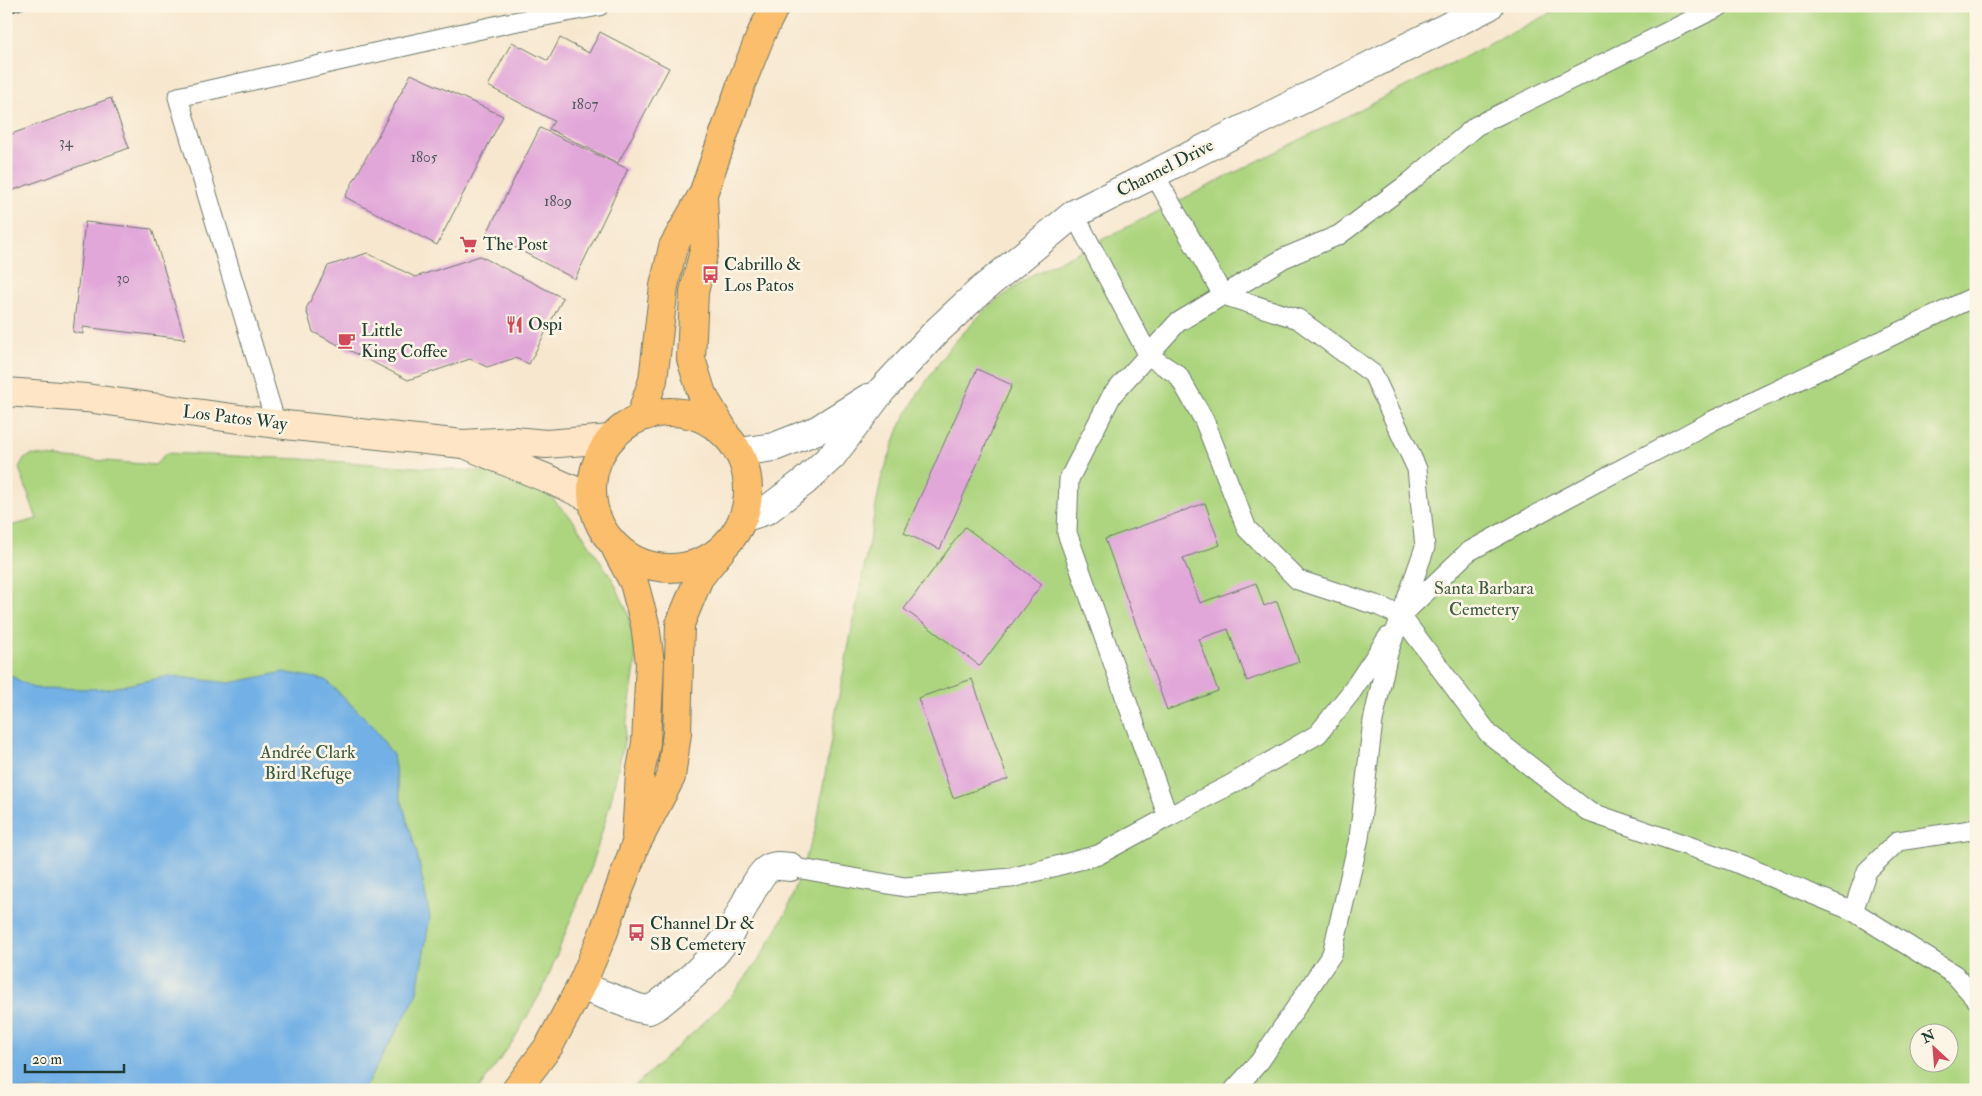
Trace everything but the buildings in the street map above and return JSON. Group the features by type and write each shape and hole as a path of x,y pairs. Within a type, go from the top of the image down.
{"main road":[{"path":"640,418 653,380 664,286 673,247 703,194 742,82 762,32 775,6"},
{"path":"516,1090 549,1046 581,986 603,934 635,846 671,777 677,733 680,624 699,578 736,535 743,518 748,496 747,474 733,444 702,394 692,359 694,292 705,246 703,194"},
{"name":"Los Patos Way","path":"6,392 86,398 276,424 464,444 514,441 546,444 611,439"},
{"path":"635,846 640,774 646,743 650,663 646,624 634,583 616,549 604,533 595,514 591,485 593,472 601,452 611,439 627,425 640,418 658,413 676,412 712,423 733,444"},
{"name":"Los Patos Way","path":"464,444 507,464 565,485 592,500"},
{"path":"616,549 636,561 658,568 682,568 704,561 723,548"}],"street":[{"name":"Channel Drive","path":"743,518 767,510 832,456 882,390 937,331 980,291 1074,214 1489,6"},
{"name":"Channel Drive","path":"733,444 774,446 817,430 882,390"},
{"path":"581,986 638,1008 649,1010 658,1005 706,965 730,932 758,879 766,870 776,865 790,867"}],"lane":[{"path":"276,424 178,97 508,24 599,6"},
{"path":"1168,817 1067,533 1069,479 1112,395 1177,324 1284,258 1339,235 1410,182 1476,126 1720,6"},
{"path":"1154,174 1223,295 1298,319 1373,374 1417,470 1425,547 1388,653 1373,721 1359,838 1332,954 1260,1061 1234,1090"},
{"path":"1074,214 1149,356 1178,375 1204,420 1247,529 1298,580 1379,606 1401,616 1489,734 1589,812 1732,860 1854,911 1955,974 1976,999"},
{"path":"790,867 905,887 1011,878 1098,855 1230,785 1318,734 1352,691 1401,616 1468,552 1712,422 1976,296"},
{"path":"1854,911 1867,871 1898,841 1976,828"}],"green space":[{"name":"Santa Barbara Cemetery","path":"1565,6 1976,6 1976,1090 630,1090 733,994 762,955 788,909 816,828 835,716 881,480 899,428 919,392 950,347 988,307 1032,275"},
{"name":"Andrée Clark Bird Refuge","path":"166,453 301,459 488,472 548,494 573,520 614,582 628,613 636,660 624,742 610,804 592,866 544,987 513,1041 478,1090 6,1090 6,527 37,519 19,468 23,460 31,455 155,465"}],"water":[{"path":"284,672 326,680 373,726 393,755 399,792 417,853 430,917 416,997 365,1087 363,1090 6,1090 6,673 33,688 107,689 169,676 230,683"}],"railway":[{"path":"6,12 26,6"}],"place":[{"name":"The Post","path":"469,244"},
{"name":"Cabrillo & Los Patos","path":"710,274"},
{"name":"Ospi","path":"514,324"},
{"name":"Little King Coffee","path":"347,340"},
{"name":"Channel Dr & SB Cemetery","path":"636,933"}]}
